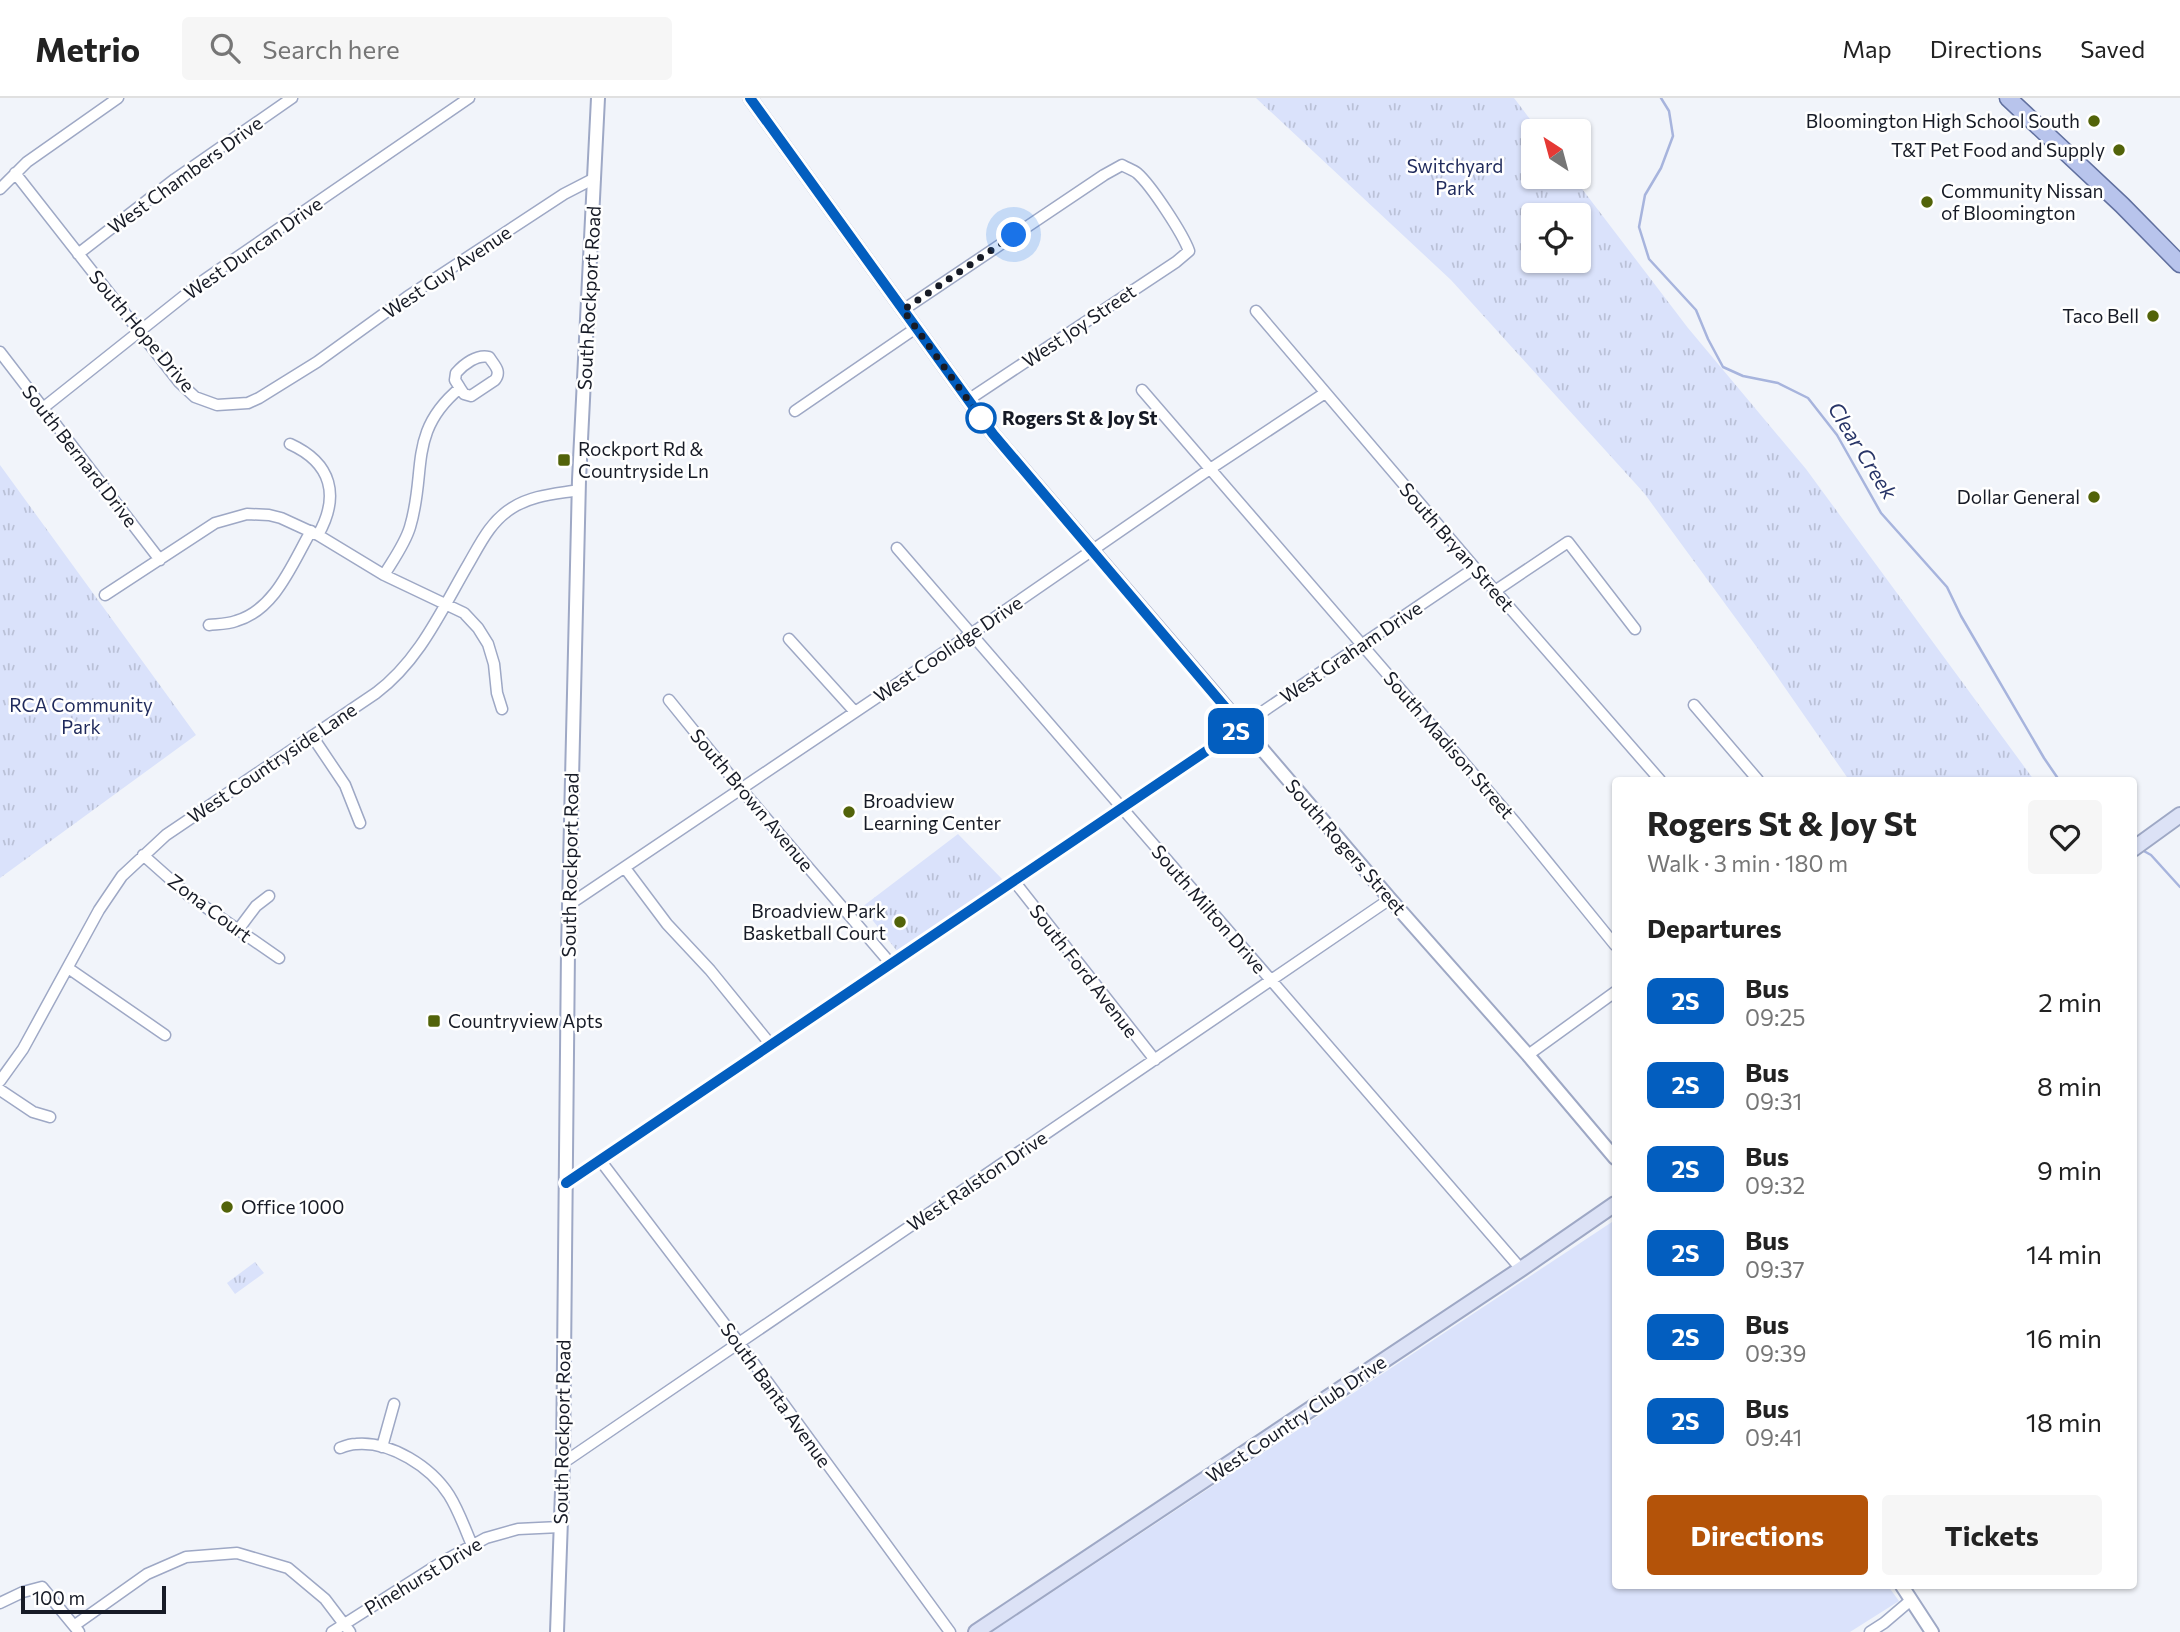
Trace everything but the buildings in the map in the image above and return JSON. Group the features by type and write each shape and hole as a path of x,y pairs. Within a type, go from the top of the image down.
{"main road":[{"path":"2008,98 2123,205 2180,264"},
{"path":"2137,846 2174,819"},
{"name":"West Country Club Drive","path":"976,1632 1612,1206"}],"street":[{"path":"0,189 15,173 118,98"},
{"name":"West Chambers Drive","path":"78,254 175,179 292,98"},
{"name":"West Duncan Drive","path":"43,408 225,266 469,98"},
{"name":"South Rockport Road","path":"556,1632 563,1462 570,904 579,490 598,98"},
{"name":"South Rogers Street","path":"750,98 993,434 1612,1154"},
{"name":"West Joy Street","path":"903,310 1122,165 1136,172 1147,185 1185,240 1189,251 968,400"},
{"name":"South Hope Drive","path":"15,173 179,383 195,397 217,404 248,403 304,371"},
{"name":"West Guy Avenue","path":"304,371 407,297 564,194 595,178"},
{"name":"South Bryan Street","path":"1256,311 1657,777"},
{"path":"794,411 916,328"},
{"name":"South Bernard Drive","path":"0,352 160,560"},
{"path":"481,355 489,357 498,369 498,377 475,394 467,396 460,388 455,380 456,373 481,355"},
{"path":"384,575 410,528 428,428 445,400 460,388"},
{"name":"South Madison Street","path":"1142,390 1515,822 1612,941"},
{"name":"West Coolidge Drive","path":"570,904 1325,393"},
{"path":"209,625 235,622 260,609 280,586 315,533 327,520 330,506 328,481 312,457 290,444"},
{"name":"West Countryside Lane","path":"0,1081 23,1049 99,910 122,876 166,835 376,693 401,672 419,650 487,532 503,514 531,499 579,490"},
{"path":"104,595 215,523 238,516 269,515 281,518 315,533 384,575 464,613 484,636 494,664 497,693 502,709"},
{"path":"1495,591 1568,542 1635,629"},
{"name":"South Milton Drive","path":"897,548 1521,1269"},
{"name":"West Graham Drive","path":"566,1183 1475,568"},
{"path":"789,639 855,712"},
{"name":"South Brown Avenue","path":"669,700 741,789 891,964"},
{"path":"1695,705 1755,777"},
{"path":"312,736 345,785 360,823"},
{"name":"Zona Court","path":"143,855 188,895 279,958"},
{"path":"625,868 667,924 710,970 771,1045"},
{"name":"South Ford Avenue","path":"1014,881 1155,1060"},
{"path":"238,930 256,906 269,896"},
{"name":"West Ralston Drive","path":"563,1462 1390,899"},
{"path":"68,968 165,1035"},
{"path":"1528,1055 1612,994"},
{"path":"0,1090 33,1112 50,1117"},
{"name":"South Banta Avenue","path":"600,1160 950,1632"},
{"path":"382,1447 394,1404"},
{"path":"340,1448 357,1444 382,1447 412,1461 440,1484 455,1505 472,1545"},
{"name":"Pinehurst Drive","path":"332,1632 347,1628 472,1545 518,1529 560,1527"},
{"path":"0,1604 23,1592 42,1587 77,1628 147,1574 186,1557 237,1553 288,1568 325,1599 347,1628"},
{"path":"1904,1589 1932,1632"},
{"path":"1870,1632 1911,1600"}],"green space":[{"name":"Switchyard Park","path":"1256,98 1514,98 1530,119 1521,119 1521,189 1582,189 1688,328 1806,469 2032,777 1847,777 1756,646 1644,493 1451,280"},
{"name":"RCA Community Park","path":"0,465 196,735 0,878"},
{"path":"958,834 1004,881 897,951 862,907"},
{"path":"1612,1222 1612,1589 1890,1589 1899,1601 1850,1632 992,1632"},
{"path":"255,1262 264,1273 235,1294 227,1283"}],"waterway":[{"name":"Clear Creek","path":"1661,98 1669,111 1673,136 1661,168 1645,195 1639,227 1649,259 1696,310 1723,367 1743,376 1778,383 1808,398 1837,435 1881,513 1947,587 1961,616 2057,777"},
{"name":"Clear Creek","path":"2142,850 2151,855 2180,887"}],"bus line":[{"name":"2S","path":"566,1183 1242,727 993,434 750,98"}],"place":[{"name":"Bloomington High School South","path":"2094,121"},
{"name":"T&T Pet Food and Supply","path":"2119,150"},
{"name":"Community Nissan of Bloomington","path":"1927,202"},
{"name":"Taco Bell","path":"2153,316"},
{"name":"Rogers St & Joy St","path":"981,418"},
{"name":"Rockport Rd & Countryside Ln","path":"564,460"},
{"name":"Dollar General","path":"2094,497"},
{"name":"Broadview Learning Center","path":"849,812"},
{"name":"Broadview Park Basketball Court","path":"900,922"},
{"name":"Countryview Apts","path":"434,1021"},
{"name":"Office 1000","path":"227,1207"}],"route":[{"path":"981,418 903,310 1014,235"}]}
